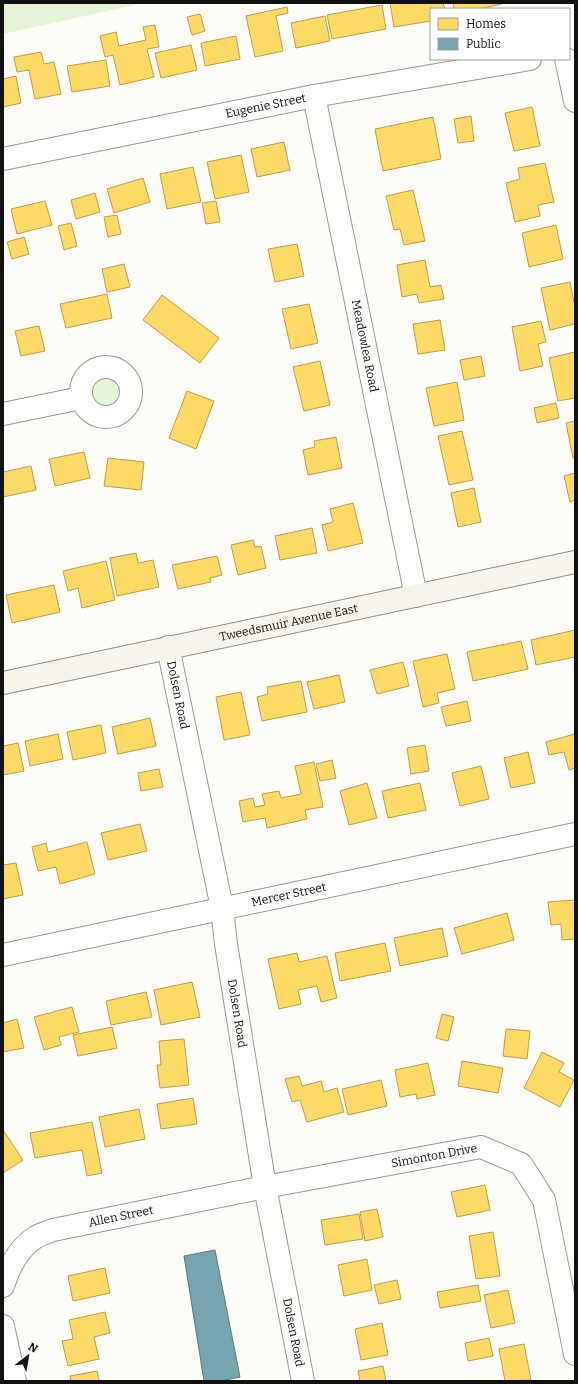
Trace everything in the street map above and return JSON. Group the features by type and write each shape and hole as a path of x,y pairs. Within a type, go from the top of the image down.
{"street":[{"name":"Eugenie Street","path":"3,159 314,96 524,60"},
{"path":"566,60 575,101"},
{"name":"Meadowlea Road","path":"314,96 416,596"},
{"path":"3,414 81,398"},
{"name":"Tweedsmuir Avenue East","path":"3,683 575,562"},
{"name":"Dolsen Road","path":"168,647 222,908 226,944 265,1187 303,1381"},
{"name":"Mercer Street","path":"3,955 575,834"},
{"name":"Simonton Drive","path":"265,1187 480,1147 521,1164 544,1200 575,1354"},
{"name":"Allen Street","path":"3,1286 9,1267 22,1248 36,1237 53,1230 265,1187"},
{"path":"3,1326 15,1381"}],"green space":[{"path":"3,3 144,3 3,34"},
{"path":"105,378 115,382 119,392 115,402 105,406 95,402 91,392 95,382"}],"building: Homes":[{"path":"390,3 443,3 445,8 430,8 430,21 394,27"},
{"path":"453,3 502,3 484,8 454,8"},
{"path":"382,5 386,29 332,39 327,15"},
{"path":"287,7 288,13 276,16 283,51 255,57 246,16"},
{"path":"200,14 205,31 192,35 187,17"},
{"path":"325,16 330,41 296,48 291,23"},
{"path":"155,25 159,47 147,49 154,77 120,85 113,55 105,57 100,36 116,32 119,46 146,40 143,27"},
{"path":"236,36 240,59 205,66 201,43"},
{"path":"191,45 197,70 161,78 155,53"},
{"path":"41,52 44,64 54,62 61,94 35,99 29,70 17,72 14,57"},
{"path":"106,60 110,86 72,92 67,66"},
{"path":"16,76 21,103 3,107 3,79"},
{"path":"532,107 540,146 514,151 505,113"},
{"path":"471,116 474,141 458,143 454,119"},
{"path":"433,117 441,159 383,171 375,129"},
{"path":"284,142 290,170 257,177 251,149"},
{"path":"241,155 249,192 215,199 207,162"},
{"path":"545,163 554,202 538,205 540,216 515,222 506,183 520,179 518,168"},
{"path":"193,167 201,202 167,209 160,174"},
{"path":"143,178 150,202 114,213 107,189"},
{"path":"413,190 425,241 404,245 400,229 394,230 386,196"},
{"path":"95,193 100,212 76,219 71,200"},
{"path":"45,201 52,225 17,234 11,209"},
{"path":"216,201 220,222 206,224 202,203"},
{"path":"117,215 121,234 108,237 104,217"},
{"path":"71,223 77,246 64,250 58,226"},
{"path":"556,225 563,259 529,267 522,233"},
{"path":"24,237 29,254 12,259 7,242"},
{"path":"297,244 304,276 275,282 268,249"},
{"path":"425,260 430,287 441,285 444,299 419,303 417,294 402,297 397,265"},
{"path":"124,264 130,287 107,292 102,269"},
{"path":"570,282 575,307 575,324 550,330 541,288"},
{"path":"107,294 112,318 66,328 60,304"},
{"path":"162,295 219,338 200,363 143,320"},
{"path":"309,304 318,343 291,349 282,309"},
{"path":"440,320 445,350 418,354 413,324"},
{"path":"541,321 546,342 538,344 543,366 520,371 512,327"},
{"path":"39,326 45,351 21,356 15,331"},
{"path":"575,352 575,398 558,401 549,358"},
{"path":"481,356 485,376 464,380 460,360"},
{"path":"320,361 330,405 304,411 293,367"},
{"path":"457,382 464,420 434,426 426,388"},
{"path":"187,391 214,401 196,449 169,438"},
{"path":"556,403 559,418 537,423 534,408"},
{"path":"575,421 575,458 573,458 566,423"},
{"path":"462,431 473,480 449,485 438,436"},
{"path":"336,437 342,468 308,475 303,450 315,447 314,441"},
{"path":"84,452 90,478 55,486 49,459"},
{"path":"108,458 144,462 141,490 104,486"},
{"path":"31,466 36,490 3,497 3,472"},
{"path":"575,473 575,500 570,502 564,476"},
{"path":"474,488 481,522 458,527 451,493"},
{"path":"353,503 363,543 328,551 322,525 333,522 330,509"},
{"path":"312,528 317,553 280,560 275,536"},
{"path":"253,540 255,547 261,546 266,568 238,575 231,545"},
{"path":"136,553 138,563 153,560 159,587 117,596 110,558"},
{"path":"217,556 222,575 210,578 211,582 178,589 172,565"},
{"path":"106,561 115,600 82,608 78,588 68,591 63,571"},
{"path":"54,585 60,612 12,623 6,595"},
{"path":"575,630 575,657 536,665 531,640"},
{"path":"521,641 528,669 473,681 467,652"},
{"path":"447,654 455,689 437,693 439,703 423,707 413,661"},
{"path":"403,662 409,686 377,694 370,670"},
{"path":"339,675 345,702 314,709 307,682"},
{"path":"301,681 307,712 262,721 257,697 268,694 267,687"},
{"path":"241,692 250,735 224,740 216,697"},
{"path":"467,701 471,721 446,726 441,707"},
{"path":"150,718 156,746 118,754 112,727"},
{"path":"101,725 106,753 73,760 67,732"},
{"path":"58,734 63,759 30,766 25,741"},
{"path":"575,734 575,768 569,770 564,752 549,755 546,742"},
{"path":"18,743 24,771 3,775 3,746"},
{"path":"425,745 429,771 411,774 407,748"},
{"path":"528,752 535,783 511,788 504,758"},
{"path":"332,760 336,778 320,781 316,764"},
{"path":"314,762 323,807 305,810 307,819 267,828 265,818 243,822 239,801 253,798 255,807 265,805 262,794 279,791 281,798 301,794 295,766"},
{"path":"481,766 489,799 460,806 452,773"},
{"path":"159,769 163,787 141,791 138,773"},
{"path":"367,783 377,818 349,825 340,791"},
{"path":"420,783 426,810 388,818 382,791"},
{"path":"140,824 147,851 108,860 101,833"},
{"path":"87,842 95,874 60,884 56,867 38,871 32,847 46,843 48,852"},
{"path":"16,863 23,895 3,899 3,865"},
{"path":"575,900 575,939 562,940 561,924 551,925 548,902"},
{"path":"507,913 514,940 462,954 454,928"},
{"path":"442,928 448,956 400,966 394,938"},
{"path":"385,943 391,971 340,981 335,953"},
{"path":"297,953 299,962 327,956 337,998 321,1002 317,986 298,990 301,1004 279,1009 268,959"},
{"path":"192,982 200,1017 161,1025 154,990"},
{"path":"146,992 152,1017 111,1025 106,1001"},
{"path":"72,1007 79,1032 59,1037 61,1045 44,1050 34,1017"},
{"path":"442,1014 454,1017 448,1041 436,1038"},
{"path":"17,1019 24,1048 3,1052 3,1023"},
{"path":"112,1027 117,1048 78,1056 73,1035"},
{"path":"506,1029 530,1031 527,1059 503,1056"},
{"path":"184,1039 189,1085 160,1088 157,1065 161,1065 159,1041"},
{"path":"542,1052 564,1063 559,1072 574,1080 560,1107 524,1088"},
{"path":"462,1061 503,1068 498,1093 458,1086"},
{"path":"428,1063 435,1095 417,1099 416,1094 400,1097 395,1070"},
{"path":"299,1076 302,1086 321,1081 324,1092 337,1088 344,1112 307,1122 300,1100 292,1102 285,1079"},
{"path":"381,1080 387,1106 348,1115 342,1089"},
{"path":"193,1098 197,1124 161,1129 157,1104"},
{"path":"139,1109 145,1139 105,1147 99,1117"},
{"path":"92,1122 102,1173 87,1176 82,1150 35,1158 30,1133"},
{"path":"3,1130 23,1160 3,1173"},
{"path":"485,1185 490,1210 457,1217 451,1192"},
{"path":"377,1209 383,1237 365,1241 360,1212"},
{"path":"359,1214 363,1239 325,1245 321,1220"},
{"path":"493,1232 500,1276 476,1279 469,1236"},
{"path":"367,1259 372,1290 344,1296 338,1265"},
{"path":"105,1268 110,1293 73,1301 68,1276"},
{"path":"397,1280 401,1299 379,1304 374,1285"},
{"path":"478,1285 481,1301 440,1308 437,1292"},
{"path":"508,1290 515,1323 491,1328 484,1295"},
{"path":"105,1312 110,1333 94,1337 99,1359 68,1366 62,1341 73,1339 69,1320"},
{"path":"382,1323 388,1355 361,1360 355,1329"},
{"path":"489,1338 493,1356 468,1361 465,1343"},
{"path":"524,1344 531,1380 505,1381 499,1349"},
{"path":"383,1366 386,1381 360,1381 358,1371"},
{"path":"97,1371 99,1381 71,1381 70,1376"}],"building: Public":[{"path":"215,1250 240,1377 221,1381 204,1381 184,1256"}]}
